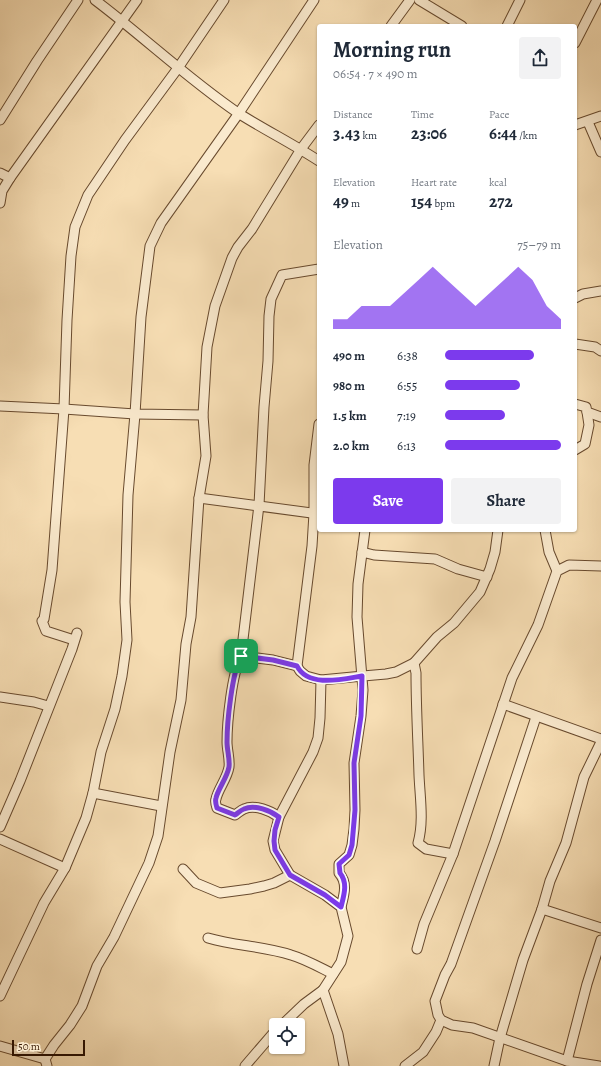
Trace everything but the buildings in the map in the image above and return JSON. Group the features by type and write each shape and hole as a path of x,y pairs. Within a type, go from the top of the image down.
{"street":[{"path":"0,120 78,0"},
{"path":"95,0 123,21 178,68 239,113 317,160"},
{"path":"0,203 2,191 10,178 67,96 137,0"},
{"path":"0,827 20,781 76,636 46,631 42,621 44,618 52,570 64,409 71,256 75,227 88,195 224,0"},
{"path":"0,996 44,903 65,868 86,818 93,793 101,752 115,709 122,676 127,640 125,602 128,495 141,317 150,246 160,223 239,113 314,0"},
{"path":"392,24 410,0"},
{"path":"420,0 459,24"},
{"path":"508,24 520,0"},
{"path":"577,39 597,0"},
{"path":"577,125 588,122 601,116"},
{"path":"588,122 601,152"},
{"path":"0,1046 46,1062 54,1044 70,1025 82,1006 97,966 114,937 134,897 154,849 158,836 170,752 181,700 186,644 191,617 199,498 206,456 203,415 207,347 215,306 223,282 238,247 252,229 301,149 317,128"},
{"path":"0,173 10,178"},
{"path":"279,817 272,812 249,808 244,809 235,815 217,808 216,799 229,766 227,743 229,715 233,686 241,656 259,505 268,361 269,316 272,299 282,275 317,270"},
{"path":"577,297 583,294 601,291"},
{"path":"577,344 595,347 601,351"},
{"path":"577,405 586,407 589,425 585,444 577,449"},
{"path":"0,406 135,414 203,415"},
{"path":"587,412 601,417"},
{"path":"317,440 314,465 317,513 297,666 306,676 321,680 386,674 396,672 414,663 437,637 454,623 480,592 487,577 495,552 498,532"},
{"path":"199,498 317,513"},
{"path":"289,1018 304,1004 323,990 341,962 348,936 341,907 345,883 344,878 340,873 339,864 349,855 352,845 355,810 354,763 361,716 362,676 357,617 358,584 365,532"},
{"path":"417,949 424,924 453,854 512,678 538,625 557,571 549,552 545,532"},
{"path":"362,552 435,559 458,569 487,577"},
{"path":"557,571 569,565 601,566"},
{"path":"241,656 273,660 297,666"},
{"path":"414,663 416,673 421,803 420,833 418,843 426,849 453,854"},
{"path":"321,680 318,738 313,752 279,817 275,830 274,846 290,875 325,895 341,907"},
{"path":"0,697 34,702 48,706"},
{"path":"494,1066 500,1038 524,960 550,881 566,843 584,777 601,741 503,704"},
{"path":"536,717 495,841 451,964 435,1001 438,1015 441,1020 452,1025 473,1028 567,1061 599,1066"},
{"path":"93,793 162,806"},
{"path":"0,839 65,868"},
{"path":"183,869 196,883 220,893 250,890 274,883 290,875"},
{"path":"542,909 601,928"},
{"path":"208,938 224,943 291,954 333,974"},
{"path":"567,1061 587,984 601,940"},
{"path":"323,990 338,1034 344,1066"},
{"path":"405,1066 423,1052 436,1032 441,1020"},
{"path":"245,1066 269,1038"}],"route":[{"path":"241,656 273,660 297,666 306,676 321,680 362,676 363,690 361,716 354,763 354,829 349,855 339,864 340,873 344,878 345,883 341,907 325,895 290,875 275,850 275,830 279,817 272,812 265,810 249,808 244,809 235,815 217,808 216,799 229,766 227,743 229,715 233,686 241,656"}]}
